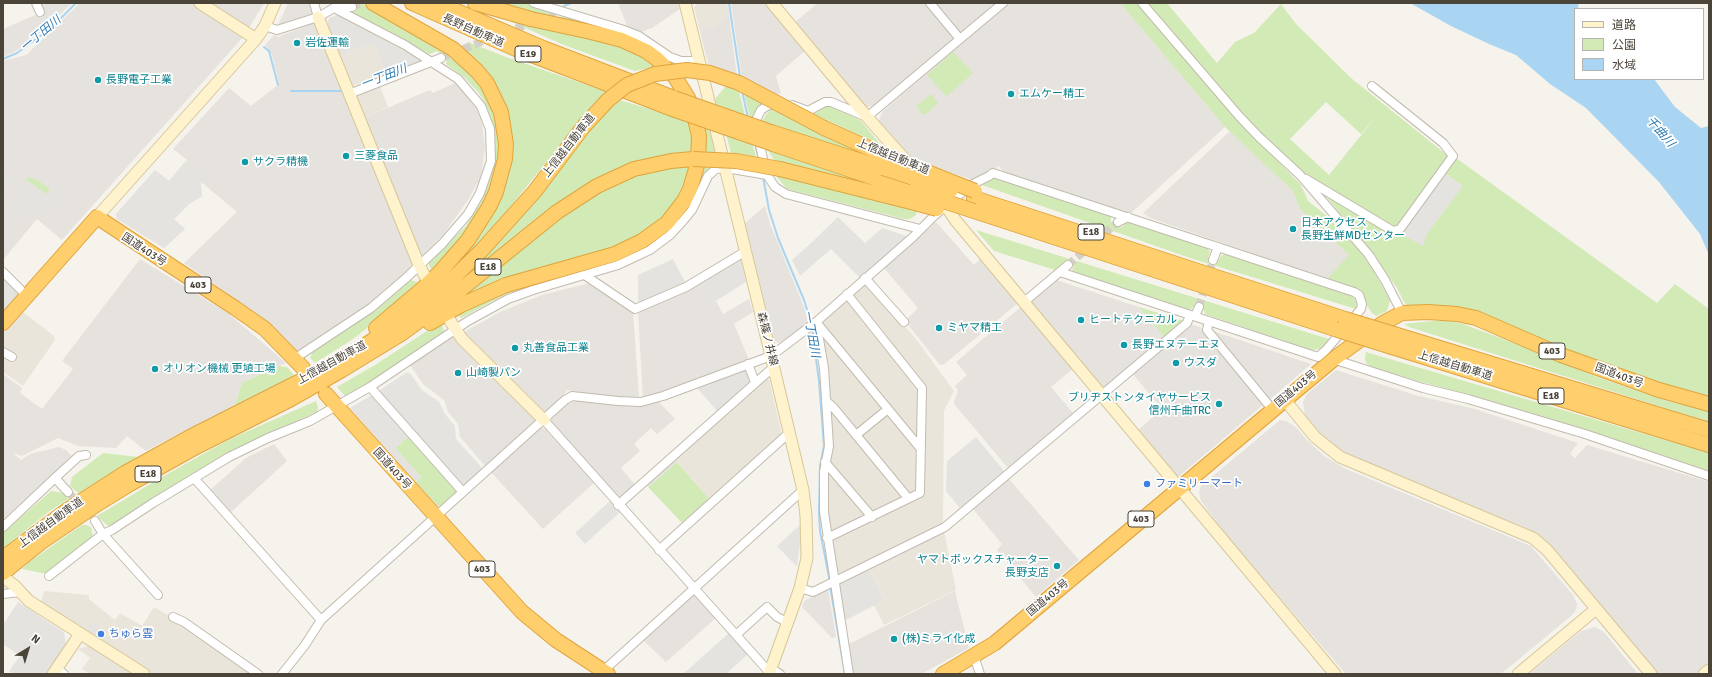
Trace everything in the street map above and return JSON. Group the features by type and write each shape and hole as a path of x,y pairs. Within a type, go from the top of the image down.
{"highway":[{"path":"266,399 358,341 388,319 440,272 468,240 489,207 502,175 505,159 505,128 498,105 487,83 466,60 453,49 373,3"},
{"path":"387,3 487,43 559,67"},
{"name":"長野自動車道","path":"412,3 509,47 559,67 649,95"},
{"name":"長野自動車道","path":"438,3 649,95"},
{"path":"454,3 674,104"},
{"path":"291,399 330,381 455,308 482,295 532,276 614,254 642,241 667,223 684,201 690,189 698,162 699,136 697,123 688,98 682,87 675,76 657,59 635,45 622,40 531,19 474,3"},
{"name":"上信越自動車道","path":"6,563 66,510 125,473 188,438 266,399 358,350 400,322 438,291 482,250 517,211 584,126 608,100 627,85 655,74 687,70 710,73 739,83 824,128 883,162 974,205 1204,280 1335,329 1395,341 1709,430"},
{"name":"上信越自動車道","path":"649,95 772,138 914,197"},
{"name":"上信越自動車道","path":"772,138 883,162"},
{"name":"上信越自動車道","path":"6,563 130,484 196,447 291,399 373,352 418,322 454,295 540,225 577,198 597,186 634,169 671,161 693,159 736,161 768,173 914,197 974,205 1204,280 1345,319 1395,341 1709,445"},
{"path":"3,323 97,218"},
{"name":"国道403号","path":"97,218 265,329 299,363"},
{"name":"国道403号","path":"943,674 995,643 1272,409 1358,339 1383,322 1402,313 1428,312 1457,314 1476,318 1569,357 1659,390 1709,404"},
{"name":"国道403号","path":"326,394 439,521 462,538 511,592 522,612 556,640 603,673"}],"street":[{"path":"36,3 40,12"},
{"path":"200,3 256,39"},
{"path":"97,218 256,39 265,26 275,3"},
{"path":"314,3 318,17 349,94 419,265 426,278"},
{"path":"534,3 557,12 597,20 639,36 670,57 681,62 699,61"},
{"name":"森篠ノ井線","path":"685,3 803,490 806,516 807,558 800,588 787,622 774,673"},
{"path":"772,3 868,117 946,206 956,221 1335,674"},
{"path":"930,3 960,39"},
{"path":"868,117 1003,3"},
{"path":"1142,3 1239,116 1300,175 1369,255 1385,280 1402,313"},
{"path":"265,26 277,30 318,17 334,8 352,8"},
{"path":"299,363 371,308 442,244 468,214 480,194 491,161 490,129 481,106 458,78 405,45 334,8"},
{"path":"349,94 441,58"},
{"path":"1300,175 1389,229 1393,231 1400,229 1453,156 1443,144 1372,86"},
{"path":"868,117 831,102 825,102 808,111 783,101 767,106 761,110 755,122 768,173 775,187 786,194 920,229"},
{"path":"49,576 103,534 194,478 254,444 310,421 370,387 468,321 508,299 561,281 586,276 650,250 670,235 692,210 711,172 716,169 726,168 768,173"},
{"path":"282,674 305,645 321,620 439,521 463,492 565,400 572,396 641,402 663,396 771,356 814,324 971,185 993,173 1354,292 1359,295 1362,304 1360,309 1326,350 1318,357 1060,272"},
{"path":"1118,222 1128,217"},
{"path":"1213,260 1218,247"},
{"path":"586,276 635,309 686,287 746,251"},
{"path":"1024,302 1068,265"},
{"path":"3,272 27,296"},
{"path":"865,278 904,322"},
{"path":"827,538 920,493 922,388 847,294"},
{"path":"800,588 813,592 945,527 1187,323 1199,307"},
{"path":"449,318 462,339 544,420 694,590 736,636 774,673"},
{"path":"1209,321 1207,330 1272,409"},
{"path":"814,324 824,368 829,446 825,462 824,512 831,583 849,674"},
{"path":"814,324 921,449"},
{"path":"3,352 12,357"},
{"path":"1339,362 1423,388 1585,434 1709,476"},
{"path":"748,364 755,382"},
{"path":"618,505 768,371"},
{"path":"370,387 463,492"},
{"path":"1284,399 1315,437 1340,457 1533,538 1547,550 1651,674"},
{"path":"826,401 833,407 908,498"},
{"path":"856,435 888,409"},
{"path":"659,550 789,433"},
{"path":"3,527 79,456 86,455"},
{"path":"825,462 872,517"},
{"path":"55,478 68,492"},
{"path":"194,478 321,620"},
{"path":"603,673 803,490"},
{"path":"95,521 103,534 158,595"},
{"path":"3,577 15,586 29,601 144,674"},
{"path":"3,594 20,592"},
{"path":"736,636 767,607 777,617 787,622"},
{"path":"1518,674 1596,609"},
{"path":"173,617 184,622 258,674"},
{"path":"58,672 80,634"},
{"path":"974,656 980,674"},
{"path":"1704,674 1709,670"}],"shaded area":[{"path":"38,3 72,3 47,27"},
{"path":"80,3 192,3 244,36 62,240 37,219 3,260 3,61 26,55"},
{"path":"210,3 264,3 249,28"},
{"path":"288,3 312,3 314,13 278,25"},
{"path":"618,3 678,3 680,9 652,28 638,33 628,28"},
{"path":"698,3 727,3 729,14 711,31 706,26 700,32 694,7"},
{"path":"731,3 767,3 806,50 776,76 781,93 776,96 742,79"},
{"path":"818,3 999,3 877,106 864,107 794,23"},
{"path":"1007,3 1120,3 1225,127 1130,214 1004,172 999,166 973,180 907,157 878,122 883,111"},
{"path":"42,12 47,27 16,51 3,57 3,29"},
{"path":"729,14 737,77 709,67 700,32 706,26 711,30"},
{"path":"338,15 422,60 386,74 374,43 339,56 327,25 329,18"},
{"path":"313,23 318,26 412,264 403,277 369,306 298,352 277,331 252,310 184,263 237,212 201,182 202,196 189,204 174,219 185,229 164,248 117,219 116,214 155,170 169,181 187,160 173,149 229,88 251,106 279,84 272,55 265,45 274,35 278,37"},
{"path":"374,43 386,74 350,87 339,56"},
{"path":"457,82 477,110 482,122 485,148 481,177 468,200 443,235 423,255 419,256 363,118 430,90 433,93"},
{"path":"379,84 388,107 363,118 354,94"},
{"path":"1230,131 1293,191 1300,209 1350,256 1327,279 1150,218 1143,213"},
{"path":"184,163 199,174 202,196 189,204 174,219 185,229 164,248 117,219 116,214 155,170 169,181"},
{"path":"3,168 17,179 3,198 3,188 6,184 3,182"},
{"path":"1445,173 1463,186 1427,234 1423,246 1401,234"},
{"path":"28,181 55,200 43,218 35,212 32,217 12,203"},
{"path":"765,206 770,224 804,307 808,323 789,339 785,339 779,343 774,341 745,223"},
{"path":"838,217 865,243 882,228 909,237 860,278 831,249 800,276 792,260"},
{"path":"936,222 974,265 981,258 1017,302 1017,304 943,365 939,364 905,321 918,308 884,268"},
{"path":"140,259 229,314 286,363 242,383 234,408 187,429 146,451 127,436 116,448 78,446 58,438 22,456 13,453 21,460 30,454 59,447 66,450 73,457 3,520 3,374 22,388 20,393 42,409 73,369 62,361"},
{"path":"673,259 686,284 638,306 638,275"},
{"path":"738,259 741,260 746,282 714,302 704,281"},
{"path":"3,277 21,294 3,317"},
{"path":"1056,280 1139,307 1164,337 1104,388 1101,387 1032,306 1032,301"},
{"path":"704,281 714,302 716,301 723,314 749,299 753,312 734,324 749,360 658,394 643,398 638,312"},
{"path":"590,283 633,311 639,398 611,397 567,390 563,397 547,411 542,412 465,335 466,331 500,312 542,295"},
{"path":"866,283 916,339 954,391 944,411 943,524 840,574 836,572 831,543 834,539 925,495 925,386 852,295"},
{"path":"845,300 849,301 920,390 918,439 916,440 820,321"},
{"path":"1022,306 1074,368 1051,387 1073,413 1008,468 954,404 958,391 955,386 967,375 956,362"},
{"path":"20,310 54,336 55,340 23,386 3,372 3,329"},
{"path":"1190,324 1200,327 1264,404 1177,478 1137,431 1162,409 1132,373"},
{"path":"1213,331 1311,364 1268,401"},
{"path":"825,334 883,410 856,431 830,401 822,336"},
{"path":"451,338 456,338 535,417 535,423 486,467 460,437 458,424 448,412 444,400 423,384 410,365"},
{"path":"743,369 747,371 750,383 718,412 697,388"},
{"path":"1336,370 1415,395 1475,409 1578,443 1570,454 1575,458 1587,445 1709,482 1709,663 1696,674 1658,674 1549,545 1537,535 1524,527 1352,458 1332,445 1318,432 1305,415 1303,402 1307,394"},
{"path":"407,372 410,373 422,390 439,402 445,414 455,426 456,439 483,469 464,486 462,486 377,392"},
{"path":"768,375 782,436 711,501 675,459"},
{"path":"372,395 409,436 395,448 421,477 416,482 350,408"},
{"path":"577,400 624,406 658,401 675,419 657,434 651,428 634,444 640,451 621,468 636,486 623,497 617,498 551,422 552,417 567,404"},
{"path":"830,410 833,410 903,495 903,499 872,513 829,459"},
{"path":"885,414 889,414 917,450 916,491 908,495 861,437 861,434"},
{"path":"1280,420 1286,421 1296,427 1324,456 1346,469 1531,546 1573,595 1577,604 1576,610 1571,616 1501,674 1346,674 1231,541 1201,501 1199,492 1201,486"},
{"path":"541,428 545,429 594,483 543,529 491,472"},
{"path":"976,437 1004,471 960,508 946,491 947,461"},
{"path":"274,444 287,461 230,513 210,490 246,458"},
{"path":"675,459 677,462 648,487 646,484"},
{"path":"830,471 865,514 865,517 832,532 829,531 827,511 827,472"},
{"path":"1009,479 1079,560 1036,597 997,550 1002,544 973,509"},
{"path":"610,501 620,512 585,544 575,533"},
{"path":"800,525 800,543 797,567 777,546"},
{"path":"944,531 956,590 884,625 874,605 885,599 869,569"},
{"path":"869,569 885,600 844,621 838,585"},
{"path":"828,589 836,637 832,638 802,607 804,601"},
{"path":"44,591 89,595 89,599 115,620 120,613 142,626 154,607 191,629 254,674 153,674 41,602"},
{"path":"955,591 969,648 921,674 854,674 849,644"},
{"path":"694,593 716,618 666,662 643,640"},
{"path":"18,602 64,632 66,645 46,674 13,674 9,671 20,656 3,644 3,625"},
{"path":"92,622 99,626 93,635 86,631"},
{"path":"1595,627 1604,632 1638,674 1529,674 1581,631"},
{"path":"729,633 748,654 726,674 683,674"},
{"path":"91,645 136,674 90,674 82,669 90,658 78,649"}],"green space":[{"path":"348,3 361,3 430,42 465,69 480,85 494,109 501,151 488,198 464,237 432,271 428,263 466,226 482,198 495,161 494,134 487,110 484,101 478,92 464,77 446,64 447,59 437,51 430,54 355,15 351,5"},
{"path":"493,3 525,3 544,9 555,18 566,16 614,31 582,25"},
{"path":"1120,3 1137,3 1242,125 1301,185 1308,201 1327,216 1357,248 1371,266 1390,300 1387,311 1376,316 1372,313 1365,302 1327,279 1349,255 1300,209 1293,191 1225,127"},
{"path":"1146,3 1167,3 1217,63 1235,42 1254,33 1281,4 1296,24 1351,78 1448,156 1400,224 1394,227 1304,175 1245,118","holes":["1326,102 1361,134 1379,113 1329,175 1290,139"]},
{"path":"489,12 615,43 648,58 658,66 635,71 564,45"},
{"path":"468,42 506,57 607,92 592,105 486,237 445,275 482,229 508,124 462,53"},
{"path":"953,52 973,73 947,96 927,75"},
{"path":"726,86 739,91 745,116 717,107 715,99"},
{"path":"744,93 765,103 756,109 752,118 750,118"},
{"path":"931,94 938,103 926,114 922,114 916,106"},
{"path":"620,100 691,122 695,153 624,168 451,292 572,147 609,108"},
{"path":"826,106 834,107 860,120 881,145 814,114"},
{"path":"772,108 883,160 762,122"},
{"path":"703,126 709,128 716,155 706,154"},
{"path":"726,134 752,143 757,160 732,157"},
{"path":"767,148 850,177 850,180 775,162"},
{"path":"1456,158 1657,303 1675,284 1709,309 1709,398 1648,382 1510,328 1409,307 1404,302 1397,288 1356,233 1325,195 1391,233 1401,234"},
{"path":"679,166 694,166 687,185 663,221 613,249 451,305 551,224 612,184 642,174"},
{"path":"702,166 710,166 700,186 674,224 659,239 658,238"},
{"path":"775,175 917,211 916,215 910,219 904,219 787,189"},
{"path":"28,177 37,180 50,189 46,194 26,180"},
{"path":"995,177 1111,215 1111,223 1122,227 1130,219 1206,247 1210,252 1208,257 1218,261 1221,256 1227,253 1352,295 1357,302 1356,309 1190,258 979,184"},
{"path":"976,230 1329,339 1320,349 1311,350 1205,314 1203,308 1195,305 1190,310 1076,274 1072,270 1074,266 1065,262 1055,270 994,251"},
{"path":"590,266 589,269 506,294 461,318 458,315 464,308 482,300"},
{"path":"411,280 419,283 400,302 353,339 315,363 310,358 314,349"},
{"path":"1139,307 1184,321 1164,337"},
{"path":"1448,321 1463,324 1532,350 1597,377 1667,401 1709,411 1709,422 1409,327 1404,324"},
{"path":"442,325 444,331 437,339 383,376 346,397 337,387 375,365 430,329"},
{"path":"1366,352 1709,453 1709,471 1553,420 1371,367 1367,364 1365,359"},
{"path":"279,366 287,367 294,375 234,408 242,383"},
{"path":"316,401 318,407 317,412 238,449 113,524 108,526 97,516 230,439"},
{"path":"409,436 457,490 457,493 443,506 438,506 416,482 421,477 395,448"},
{"path":"103,453 139,457 79,494 70,486 72,477"},
{"path":"677,462 711,501 684,525 648,487"},
{"path":"51,491 63,493 69,499 51,510 3,548 3,533"},
{"path":"82,525 91,527 93,537 47,574 22,569 29,562"}],"water":[{"name":"千曲川","path":"1410,3 1565,3 1574,8 1574,80 1655,80 1675,107 1701,128 1709,126 1709,255 1700,234 1659,182 1586,108 1550,84 1516,55 1451,26"}],"waterway":[{"name":"一丁田川","path":"3,59 17,53 51,28 76,3"},
{"name":"一丁田川","path":"564,6 571,3"},
{"name":"一丁田川","path":"729,3 740,77"},
{"path":"1571,25 1572,3"},
{"name":"一丁田川","path":"264,47 269,51 278,85"},
{"name":"一丁田川","path":"291,91 343,91"},
{"name":"一丁田川","path":"742,91 748,118"},
{"name":"一丁田川","path":"755,144 759,159"},
{"name":"一丁田川","path":"763,177 769,210 778,238 804,300 811,322"},
{"name":"一丁田川","path":"812,328 819,381 824,446 820,466 820,531 830,582"},
{"name":"一丁田川","path":"830,586 845,674"}],"tunnel":[{"path":"352,7 362,3"},
{"path":"505,33 555,13"},
{"path":"441,58 491,38"},
{"path":"1068,265 1118,222"},
{"path":"1199,307 1213,260"},
{"path":"68,492 95,521"}],"place":[{"name":"岩佐運輸","path":"297,43"},
{"name":"長野電子工業","path":"98,80"},
{"name":"エムケー精工","path":"1011,94"},
{"name":"三菱食品","path":"346,156"},
{"name":"サクラ精機","path":"245,162"},
{"name":"日本アクセス 長野生鮮MDセンター","path":"1293,229"},
{"name":"ヒートテクニカル","path":"1081,320"},
{"name":"ミヤマ精工","path":"939,328"},
{"name":"長野エヌテーエヌ","path":"1124,345"},
{"name":"丸善食品工業","path":"515,348"},
{"name":"ウスダ","path":"1176,363"},
{"name":"オリオン機械 更埴工場","path":"155,369"},
{"name":"山崎製パン","path":"458,373"},
{"name":"ブリヂストンタイヤサービス 信州千曲TRC","path":"1219,404"},
{"name":"ファミリーマート","path":"1147,484"},
{"name":"ヤマトボックスチャーター 長野支店","path":"1057,566"},
{"name":"ちゅら雲","path":"101,634"},
{"name":"(株)ミライ化成","path":"894,639"}]}
